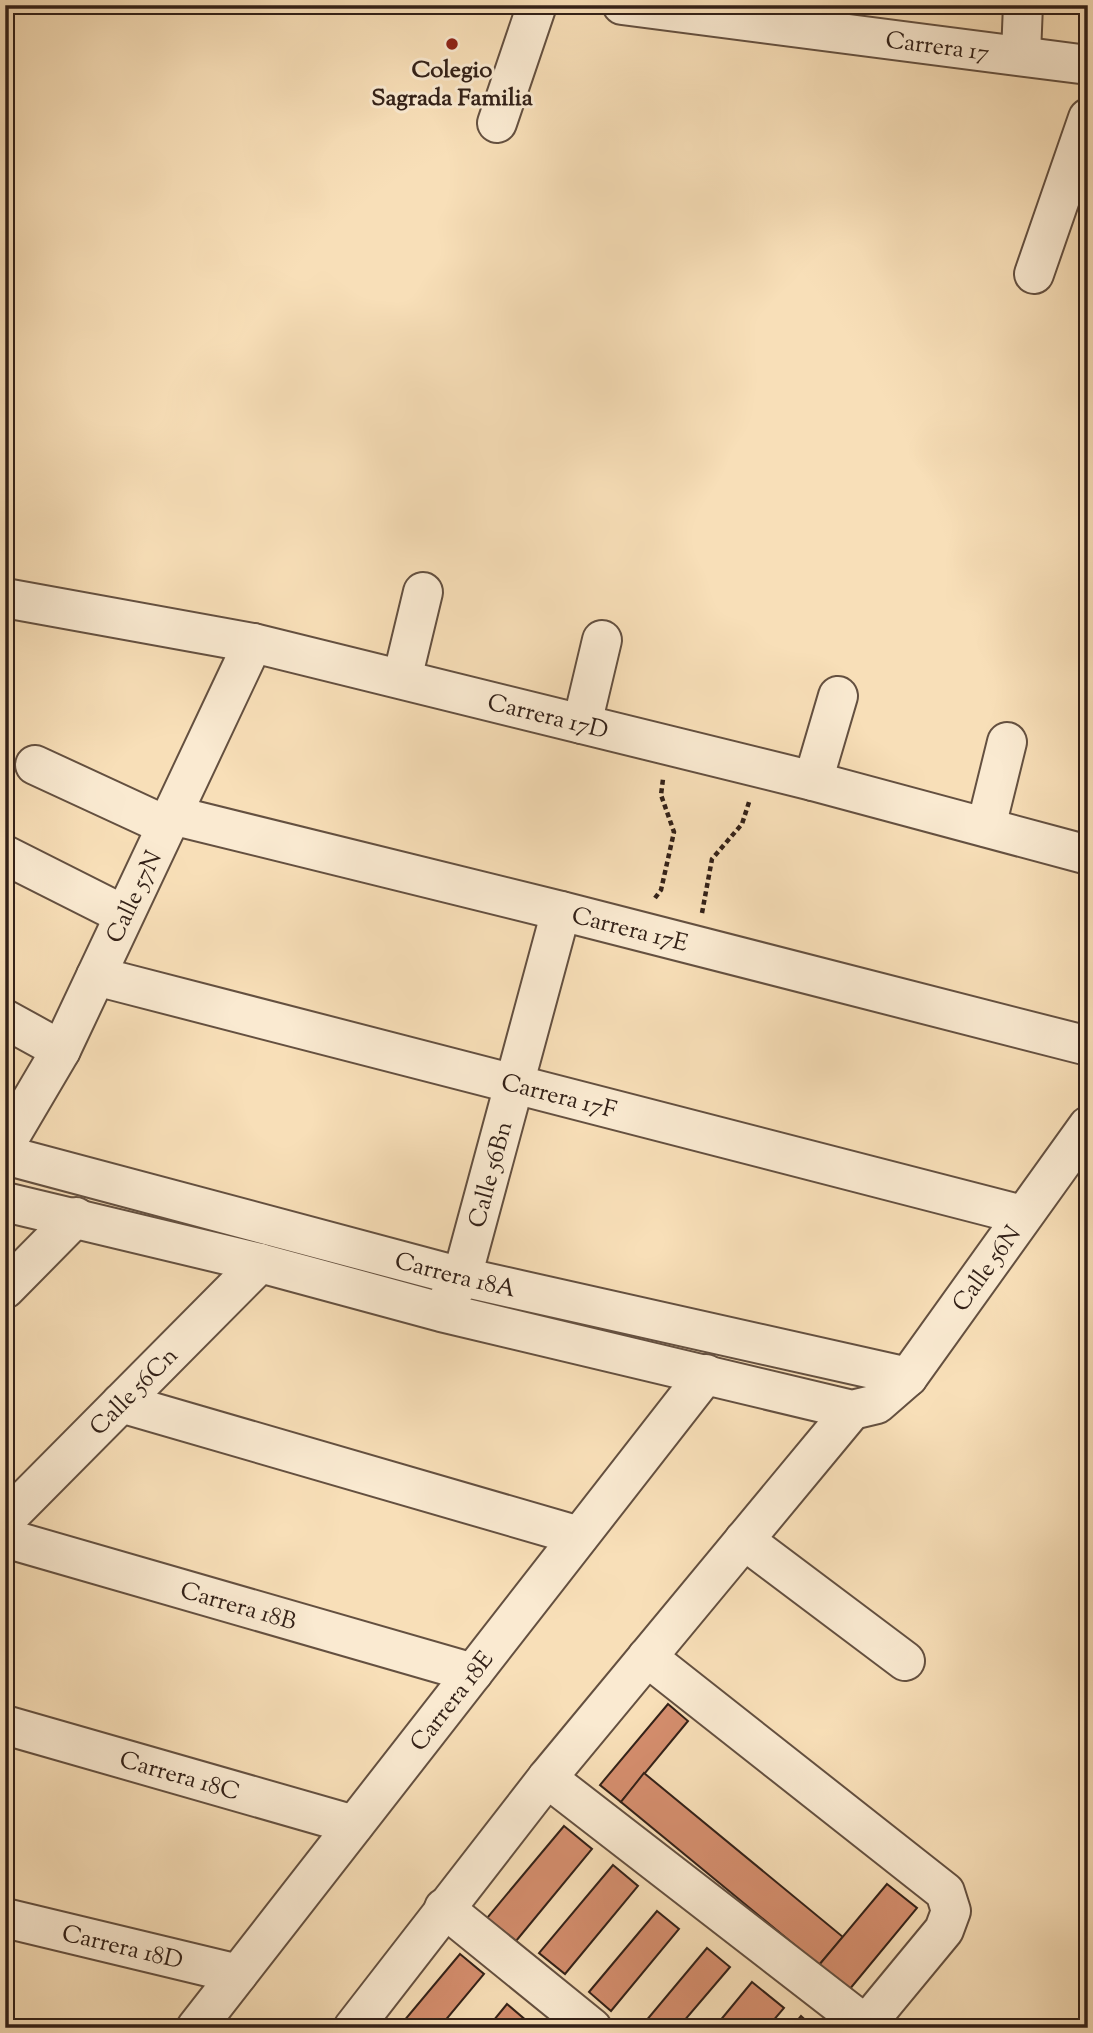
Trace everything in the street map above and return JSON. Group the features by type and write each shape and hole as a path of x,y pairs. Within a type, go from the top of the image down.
{"street":[{"path":"497,123 537,5"},
{"name":"Carrera 17","path":"622,5 1021,54 1088,65"},
{"path":"1021,54 1023,5"},
{"path":"1034,274 1088,118"},
{"path":"402,679 423,592"},
{"name":"Carrera 17D","path":"5,598 253,643 666,747 813,781 1088,855"},
{"path":"582,724 602,640"},
{"name":"Calle 57N","path":"5,1145 61,1050 253,643"},
{"path":"813,781 838,696"},
{"path":"986,827 1007,742"},
{"name":"Carrera 17E","path":"35,765 169,820 561,911 1088,1046"},
{"path":"5,855 124,915"},
{"name":"Calle 56Bn","path":"441,1312 462,1277 561,911"},
{"name":"Carrera 17F","path":"96,976 1022,1215"},
{"path":"5,1019 61,1050"},
{"name":"Calle 56N","path":"353,2028 547,1778 744,1540 865,1407 908,1377 1088,1126"},
{"name":"Carrera 18A","path":"5,1155 462,1277 908,1377"},
{"name":"Carrera 18A","path":"5,1202 260,1263 441,1312 706,1374 865,1407"},
{"path":"5,1289 76,1217"},
{"name":"Calle 56Cn","path":"5,1520 260,1263"},
{"name":"Carrera 18E","path":"196,2028 706,1374"},
{"path":"121,1403 579,1536"},
{"name":"Carrera 18B","path":"5,1538 473,1673"},
{"path":"744,1540 905,1661"},
{"path":"547,1778 864,2026 944,1930 951,1911 945,1892 648,1657"},
{"name":"Carrera 18C","path":"5,1725 354,1825"},
{"path":"444,1908 592,2028"},
{"name":"Carrera 18D","path":"5,1918 238,1974"}],"path":[{"path":"633,930 661,890 674,832 662,795 666,747"},
{"path":"715,950 702,914 712,859 742,824 759,768"}],"building":[{"path":"668,1704 688,1721 621,1802 600,1785"},
{"path":"644,1773 843,1937 819,1965 621,1802"},
{"path":"564,1826 592,1849 516,1941 487,1918"},
{"path":"613,1865 638,1886 565,1974 539,1953"},
{"path":"887,1884 917,1908 849,1990 819,1965"},
{"path":"657,1911 679,1929 611,2011 589,1992"},
{"path":"707,1948 730,1967 678,2028 640,2028"},
{"path":"460,1954 484,1974 439,2028 398,2028"},
{"path":"752,1982 784,2008 767,2028 714,2028"},
{"path":"507,2004 535,2028 489,2026"},
{"path":"801,2016 814,2028 791,2028"}],"place":[{"name":"Colegio Sagrada Familia","path":"452,44"}]}
